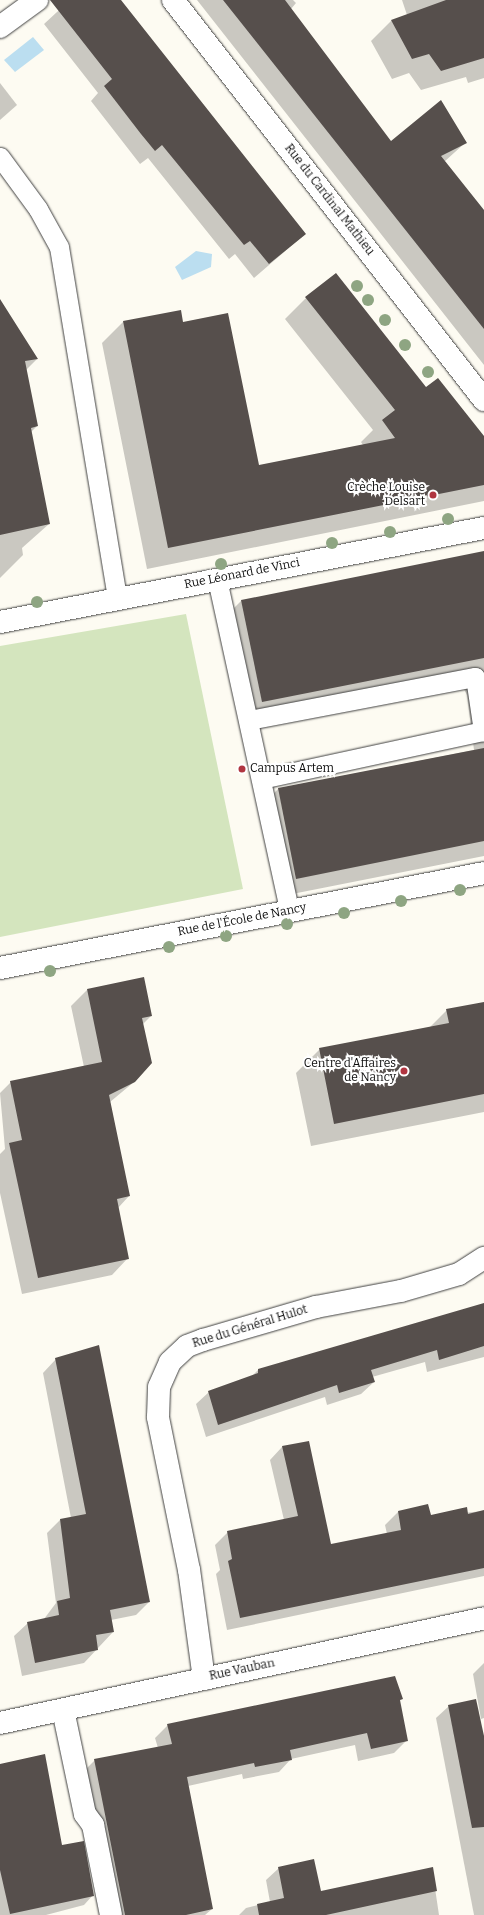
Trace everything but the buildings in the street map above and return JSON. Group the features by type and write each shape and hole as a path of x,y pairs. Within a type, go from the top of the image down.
{"street":[{"path":"0,27 37,0"},
{"name":"Rue du Cardinal Mathieu","path":"173,0 484,400"},
{"name":"Rue Léonard de Vinci","path":"0,622 117,598 484,528"},
{"name":"Rue de l'École de Nancy","path":"0,968 289,910 484,873"},
{"name":"Rue du Général Hulot","path":"204,1679 189,1570 158,1416 159,1387 170,1362 188,1346 203,1340 316,1307 401,1291 459,1274 484,1258"},
{"name":"Rue Vauban","path":"0,1722 63,1710 484,1618"},
{"path":"63,1710 85,1814 93,1825 111,1915"}],"lane":[{"path":"0,157 38,209 59,247 117,598"},
{"path":"218,579 289,910"},
{"path":"249,720 475,678 483,731 261,779"}],"green space":[{"path":"186,614 243,889 0,937 0,646"}],"water":[{"path":"33,37 44,50 15,72 4,60"},
{"path":"196,251 212,254 211,267 182,280 175,267"}],"place":[{"name":"Crèche Louise Delsart","path":"433,495"},
{"name":"Campus Artem","path":"242,769"},
{"name":"Centre d'Affaires de Nancy","path":"404,1071"}]}
